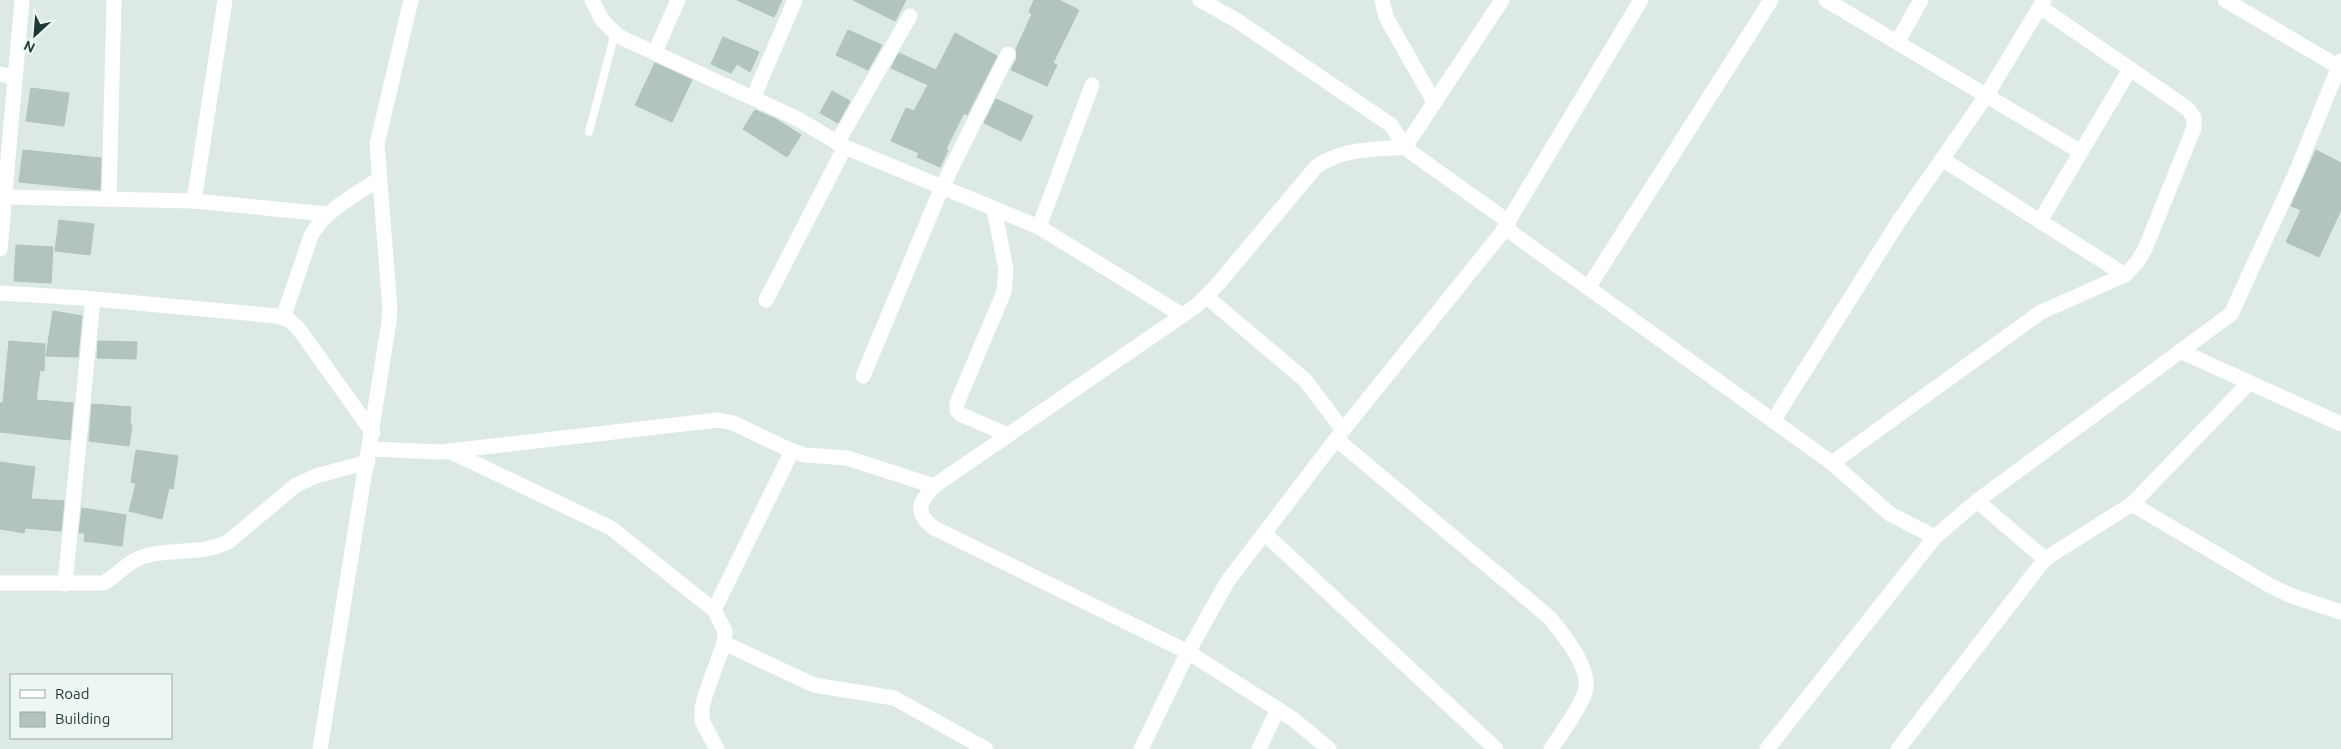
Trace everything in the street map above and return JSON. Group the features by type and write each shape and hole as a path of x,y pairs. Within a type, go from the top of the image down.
{"street":[{"path":"0,249 5,197 8,76 22,0"},
{"path":"109,199 114,0"},
{"path":"194,201 226,0"},
{"path":"320,749 369,456 390,309 377,144 410,0"},
{"path":"592,0 602,20 615,33 796,118 841,145 1039,227 1182,315"},
{"path":"655,52 678,0"},
{"path":"753,98 795,0"},
{"path":"1200,0 1236,20 1391,125 1405,147 1588,288 1832,463 1890,514 1935,537"},
{"path":"1382,0 1386,17 1434,102"},
{"path":"1405,147 1502,0"},
{"path":"1141,749 1188,652 1227,582 1340,434 1507,225 1642,0"},
{"path":"1588,288 1770,0"},
{"path":"1826,0 1898,41 2081,152"},
{"path":"1898,41 1922,0"},
{"path":"1767,749 1935,537 1977,501 2231,314 2295,175 2340,64 2225,0"},
{"path":"1773,421 1899,221 1986,96 2042,4 2188,109 2194,118 2194,128 2145,249 2138,261 2125,275 2040,312 1832,463"},
{"path":"766,300 841,145 910,16"},
{"path":"864,376 942,187 1008,54"},
{"path":"2040,221 2130,69"},
{"path":"1039,227 1092,85"},
{"path":"1329,749 1294,719 1188,652 934,528 924,520 920,512 923,498 934,486 1206,297 1316,167 1330,157 1345,153 1405,147"},
{"path":"1942,159 2125,275"},
{"path":"283,318 310,236 317,224 327,214 379,179"},
{"path":"5,197 194,201 327,214"},
{"path":"994,209 1006,280 1004,292 957,403 957,410 960,414 1008,435"},
{"path":"0,292 93,299 283,318 298,328 372,433"},
{"path":"1206,297 1304,380 1340,434 1541,610 1566,638 1583,668 1586,688 1582,698 1551,749"},
{"path":"65,584 93,299"},
{"path":"2180,352 2341,424"},
{"path":"1898,749 2045,559 2132,504 2249,383"},
{"path":"0,583 103,583 111,580 130,563 145,556 216,548 228,542 296,485 369,456 449,451 718,420 733,423 792,451 805,455 846,458 934,486"},
{"path":"449,451 611,528 714,610 725,631 724,643 702,708 702,721 717,749"},
{"path":"714,610 792,451"},
{"path":"1977,501 2045,559"},
{"path":"2132,504 2270,586 2292,596 2341,612"},
{"path":"1264,533 1496,749"},
{"path":"724,643 814,685 894,698 986,749"},
{"path":"1259,749 1278,709"}],"lane":[{"path":"589,132 615,33"}],"building":[{"path":"737,0 782,0 774,17"},
{"path":"853,0 906,0 895,21"},
{"path":"1034,0 1059,0 1079,10 1053,63 1057,65 1047,86 1011,70 1017,58 1016,49 1032,14 1029,12"},
{"path":"848,30 882,45 868,70 836,55"},
{"path":"955,33 997,56 967,115 964,113 946,149 948,150 940,167 917,157 919,153 891,141 906,108 914,111 928,85 891,68 899,53 936,70"},
{"path":"723,37 759,52 750,72 737,64 731,73 711,64"},
{"path":"655,63 692,80 672,122 635,105"},
{"path":"31,88 69,93 64,126 26,121"},
{"path":"832,91 850,101 838,123 820,113"},
{"path":"996,99 1033,116 1021,141 984,123"},
{"path":"755,110 776,119 801,135 787,157 743,129"},
{"path":"23,150 101,158 100,190 19,182"},
{"path":"2316,150 2341,163 2341,210 2319,257 2286,242 2301,210 2291,206"},
{"path":"59,220 94,224 90,255 55,251"},
{"path":"16,245 53,247 51,283 14,281"},
{"path":"53,311 82,316 78,357 46,356"},
{"path":"9,341 45,344 44,371 40,370 36,400 73,403 70,440 0,432 0,403 3,403"},
{"path":"98,341 137,342 136,359 97,358"},
{"path":"92,404 131,407 130,424 132,425 129,446 89,441"},
{"path":"136,450 178,456 173,489 169,488 162,519 129,511 136,483 131,482"},
{"path":"0,462 35,467 31,499 64,501 61,531 25,528 24,533 0,529"},
{"path":"82,508 126,515 122,546 84,541 85,533 79,533"}]}
